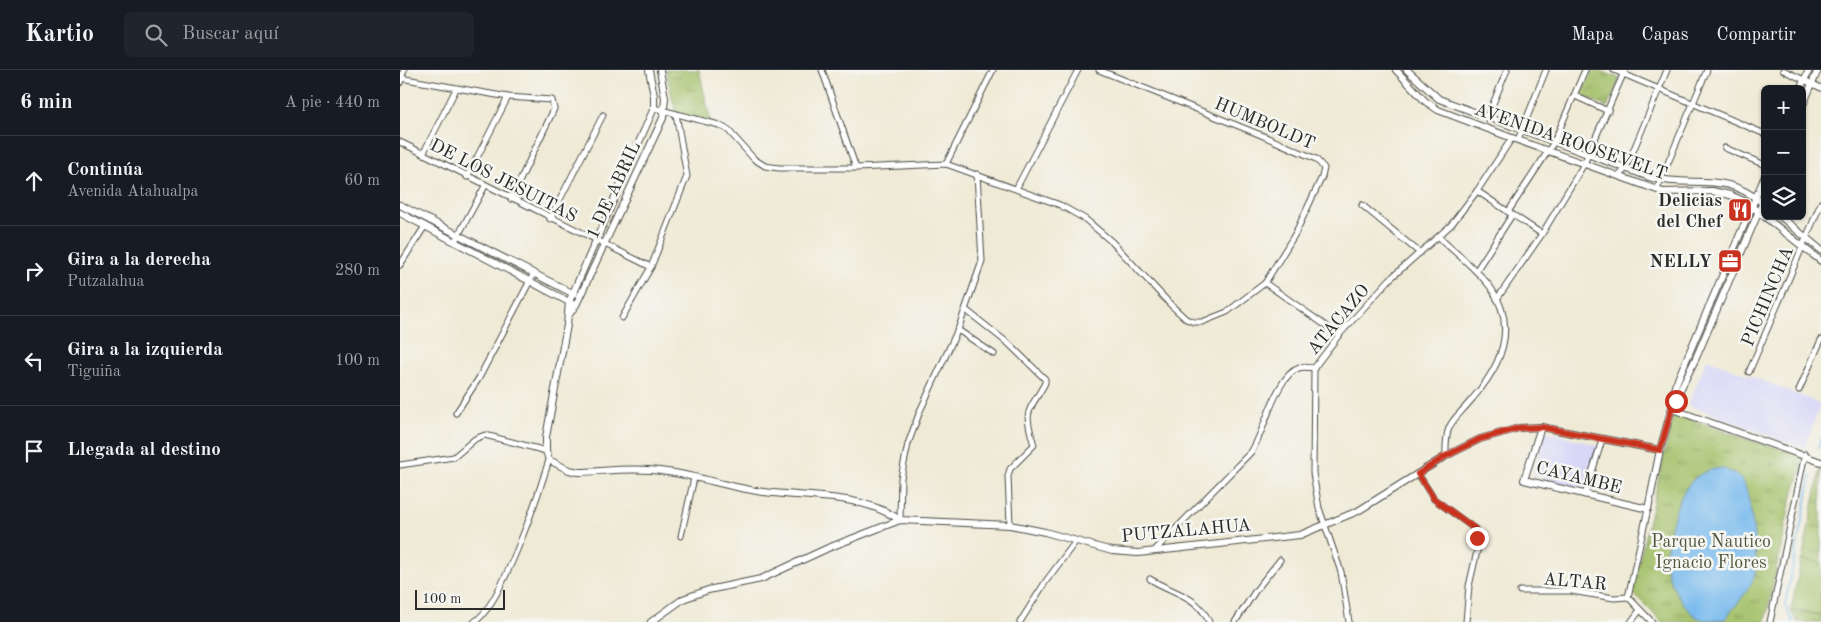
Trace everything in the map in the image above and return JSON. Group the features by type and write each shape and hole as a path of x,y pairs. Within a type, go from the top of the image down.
{"street":[{"path":"404,70 401,80 508,97 552,100 554,109 511,199"},
{"name":"1 DE ABRIL","path":"546,451 546,437 569,302 654,108 654,96 649,70"},
{"name":"1 DE ABRIL","path":"567,317 580,297 665,111 665,98 660,70"},
{"path":"822,70 856,168"},
{"path":"946,164 994,70"},
{"path":"1016,189 1078,70"},
{"name":"HUMBOLDT","path":"1099,70 1261,135 1316,159 1324,168 1322,178 1295,234 1265,284"},
{"name":"AVENIDA ROOSEVELT","path":"1396,70 1425,101 1438,110 1515,139 1664,192 1712,191 1730,194 1756,210 1821,262"},
{"name":"AVENIDA ROOSEVELT","path":"1407,70 1439,99 1521,131 1662,180 1669,182 1719,181 1739,187 1761,200"},
{"path":"1487,118 1507,70"},
{"name":"ATACAZO","path":"1349,622 1342,572 1319,508 1313,473 1314,368 1339,335 1390,279 1439,238 1477,191 1521,131 1546,70"},
{"path":"1476,271 1554,142 1585,70"},
{"path":"1614,70 1625,72 1761,132"},
{"path":"1619,176 1626,168 1667,70"},
{"path":"1658,190 1707,70"},
{"path":"1783,70 1821,88"},
{"path":"1802,85 1808,70"},
{"path":"1806,98 1818,70"},
{"path":"1496,299 1542,234 1584,164 1625,72"},
{"path":"423,154 456,89"},
{"path":"1575,96 1608,110"},
{"path":"467,176 508,97"},
{"path":"654,108 718,125 728,130 754,159 765,166 779,168 856,168 946,164 977,174 1060,205 1085,219 1112,242 1186,319 1202,322 1227,312 1265,284 1339,335"},
{"path":"622,318 650,268 687,176 676,114"},
{"path":"550,219 604,115"},
{"name":"DE LOS JESUITAS","path":"400,142 595,242 650,268"},
{"path":"1725,148 1761,163"},
{"path":"900,520 901,478 908,444 920,411 958,330 982,261 977,174"},
{"path":"457,238 485,186"},
{"path":"1652,622 1628,597 1660,450 1673,406 1696,358 1756,210 1757,198 1761,187"},
{"path":"1477,191 1542,234"},
{"name":"PICHINCHA","path":"1749,372 1821,203"},
{"path":"1756,210 1761,204"},
{"path":"400,205 532,278 576,305"},
{"path":"1362,205 1420,253"},
{"path":"400,213 425,226 457,238"},
{"path":"1785,220 1821,250"},
{"path":"400,265 425,226"},
{"path":"1439,238 1476,271 1491,288 1505,320 1500,359 1473,399 1447,428 1446,456"},
{"path":"532,278 580,297"},
{"path":"456,413 479,378 532,278"},
{"path":"966,310 1009,344 1045,379 1045,383 1026,417 1034,445 1010,469 1008,476 1010,525"},
{"path":"958,330 994,354"},
{"path":"1799,390 1821,340"},
{"path":"1155,550 1251,452 1260,437 1277,394 1288,376 1299,368 1314,368"},
{"path":"1673,406 1820,460"},
{"name":"PUTZALAHUA","path":"651,622 683,599 708,590 761,579 828,548 900,520 1010,525 1046,532 1112,551 1138,553 1300,535 1358,511 1446,456 1480,439 1519,428 1541,427 1660,450"},
{"name":"CAYAMBE","path":"1541,427 1524,480 1648,509"},
{"path":"400,465 454,457 475,439 485,435 546,451 549,460 528,524 492,603 481,618 474,622"},
{"path":"1585,495 1602,440"},
{"path":"1770,622 1806,455"},
{"path":"549,460 569,470 579,472 649,470 765,493 870,504 884,509 900,520"},
{"path":"1418,474 1434,499 1475,529 1478,547 1469,586 1466,622"},
{"path":"681,536 694,478"},
{"path":"1020,622 1046,581 1076,542"},
{"path":"1235,622 1256,590 1280,560"},
{"path":"1150,579 1189,597 1201,607 1209,622"},
{"name":"ALTAR","path":"1520,591 1571,591 1614,598 1628,597"},
{"path":"1631,622 1640,610"}],"shaded area":[{"path":"1707,359 1821,404 1804,449 1688,405"},
{"path":"1545,431 1599,446 1587,489 1533,475"}],"green space":[{"path":"666,70 699,70 711,123 676,114"},
{"path":"1593,70 1599,70 1620,79 1607,107 1581,95"},
{"name":"Parque Nautico Ignacio Flores","path":"1674,413 1751,441 1807,455 1791,499 1765,622 1662,622 1632,592"},
{"path":"1821,466 1821,564 1802,560"},
{"path":"1801,560 1821,563 1821,615 1791,610"},
{"path":"1791,610 1821,615 1821,622 1797,622"}],"water":[{"name":"Parque Nautico Ignacio Flores","path":"1722,468 1738,477 1745,486 1752,516 1756,567 1755,574 1747,591 1725,619 1705,620 1695,616 1685,606 1676,592 1667,571 1666,552 1676,511 1685,490 1700,475 1710,470"}],"waterway":[{"path":"1818,448 1821,438"},
{"path":"1793,622 1785,605 1811,476"}],"place":[{"name":"Delicias del Chef","path":"1740,210"},
{"name":"NELLY","path":"1730,261"}],"route":[{"path":"1477,538 1475,529 1434,499 1418,474 1446,456 1480,439 1519,428 1541,427 1660,450 1673,404 1676,401"}]}
